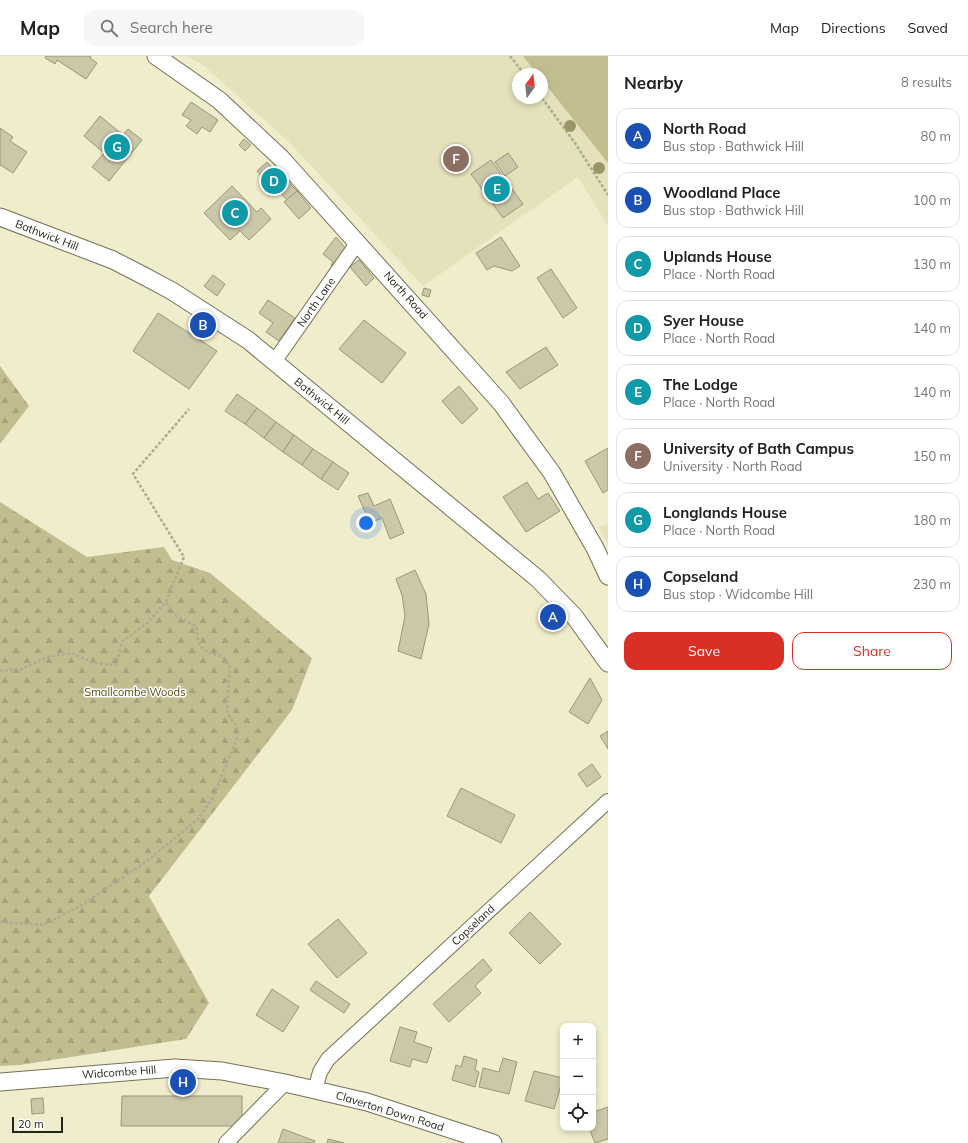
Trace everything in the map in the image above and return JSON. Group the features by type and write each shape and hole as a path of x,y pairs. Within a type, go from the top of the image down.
{"street":[{"name":"North Road","path":"156,56 219,100 281,158 501,403 552,473 595,548 608,576"},
{"name":"Bathwick Hill","path":"0,217 113,260 191,303 248,340 538,579 574,616 605,652"},
{"name":"North Lane","path":"274,362 358,242"},
{"name":"Copseland","path":"315,1090 320,1072 328,1058 608,801"},
{"name":"Widcombe Hill","path":"0,1082 175,1068 222,1071 284,1083"},
{"name":"Claverton Down Road","path":"284,1083 367,1102 493,1143"},
{"path":"226,1143 284,1083"}],"path":[{"path":"510,56 519,68"},
{"path":"546,104 575,143 608,195"},
{"path":"0,671 22,669 47,657 72,653 94,663 116,665 122,642 148,622 166,602 184,556 133,474 189,409"},
{"path":"0,922 43,925 80,906 146,862 198,819 212,799 236,739 236,727 228,714 227,703 230,668 222,656 206,653 199,644 196,626 176,616 166,602"}],"shaded area":[{"path":"187,56 608,56 608,226 578,177 423,286 288,141 204,66"},
{"path":"608,523 608,545 599,527"}],"green space":[{"path":"523,56 608,56 608,163 548,88 548,68 532,68"},
{"path":"0,366 29,406 0,444"},
{"name":"Smallcombe Woods","path":"0,502 87,557 164,547 172,560 210,573 312,658 292,710 149,896 209,1003 186,1039 20,1065 0,1066"}],"building":[{"path":"46,56 91,56 90,58 97,63 86,79 57,60 55,64 45,58"},
{"path":"191,102 218,120 210,132 202,127 197,134 186,126 191,120 182,115"},
{"path":"100,116 123,135 128,129 142,140 109,181 92,167 104,153 84,136"},
{"path":"0,128 13,137 10,141 27,152 13,173 0,165"},
{"path":"244,139 251,145 245,151 239,145"},
{"path":"508,153 518,167 505,176 495,162"},
{"path":"491,160 523,204 503,218 471,174"},
{"path":"267,162 284,182 286,180 297,191 287,200 279,191 277,194 257,171"},
{"path":"232,186 257,212 261,208 271,219 249,240 240,231 230,240 204,213"},
{"path":"297,191 311,208 299,219 284,202"},
{"path":"336,237 348,251 336,269 331,265 333,262 323,254"},
{"path":"501,237 520,266 512,271 494,266 487,270 476,253"},
{"path":"359,260 374,278 366,286 350,267"},
{"path":"551,269 577,308 563,318 537,278"},
{"path":"213,275 225,284 217,296 204,286"},
{"path":"424,288 431,290 429,297 422,295"},
{"path":"268,300 295,318 279,341 266,332 273,323 259,313"},
{"path":"158,313 217,351 189,389 133,351"},
{"path":"364,320 406,353 382,383 339,349"},
{"path":"546,347 558,365 520,389 506,372"},
{"path":"459,386 478,409 462,424 442,401"},
{"path":"237,394 257,408 245,424 225,411"},
{"path":"257,408 276,422 264,438 245,424"},
{"path":"276,422 294,435 283,452 264,438"},
{"path":"294,435 313,449 302,465 283,452"},
{"path":"608,448 608,490 603,493 585,461"},
{"path":"313,449 333,462 321,479 302,465"},
{"path":"333,462 349,473 338,490 321,479"},
{"path":"527,482 538,499 548,493 560,511 526,532 503,497"},
{"path":"368,493 374,506 390,499 404,533 390,539 382,518 370,523 358,496"},
{"path":"415,570 426,594 429,624 421,659 398,651 405,616 402,595 396,579"},
{"path":"590,678 602,700 588,724 569,712"},
{"path":"608,731 608,749 600,736"},
{"path":"592,764 601,777 587,787 578,774"},
{"path":"461,788 515,815 501,843 447,816"},
{"path":"530,912 561,944 540,964 509,933"},
{"path":"338,919 367,953 337,978 308,944"},
{"path":"483,959 492,970 475,986 481,993 449,1022 433,1004"},
{"path":"316,981 350,1004 344,1013 310,990"},
{"path":"272,989 299,1007 283,1032 256,1015"},
{"path":"400,1027 417,1032 414,1042 432,1048 427,1063 412,1059 410,1067 390,1061"},
{"path":"464,1056 477,1060 475,1070 479,1072 475,1087 452,1080 456,1065 461,1067"},
{"path":"503,1058 517,1062 509,1094 479,1087 483,1068 499,1072"},
{"path":"534,1071 560,1077 560,1088 554,1109 525,1101"},
{"path":"122,1096 242,1096 242,1126 121,1126"},
{"path":"43,1098 44,1113 32,1114 31,1099"},
{"path":"608,1107 608,1139 595,1143 590,1131 596,1131 596,1111"},
{"path":"283,1129 315,1141 314,1143 278,1143"},
{"path":"328,1139 344,1143 327,1143"}],"place":[{"name":"Longlands House","path":"117,147"},
{"name":"University of Bath Campus","path":"456,159"},
{"name":"Syer House","path":"274,181"},
{"name":"The Lodge","path":"497,189"},
{"name":"Uplands House","path":"235,213"},
{"name":"Woodland Place","path":"203,325"},
{"name":"North Road","path":"553,617"},
{"name":"Copseland","path":"183,1082"}]}
